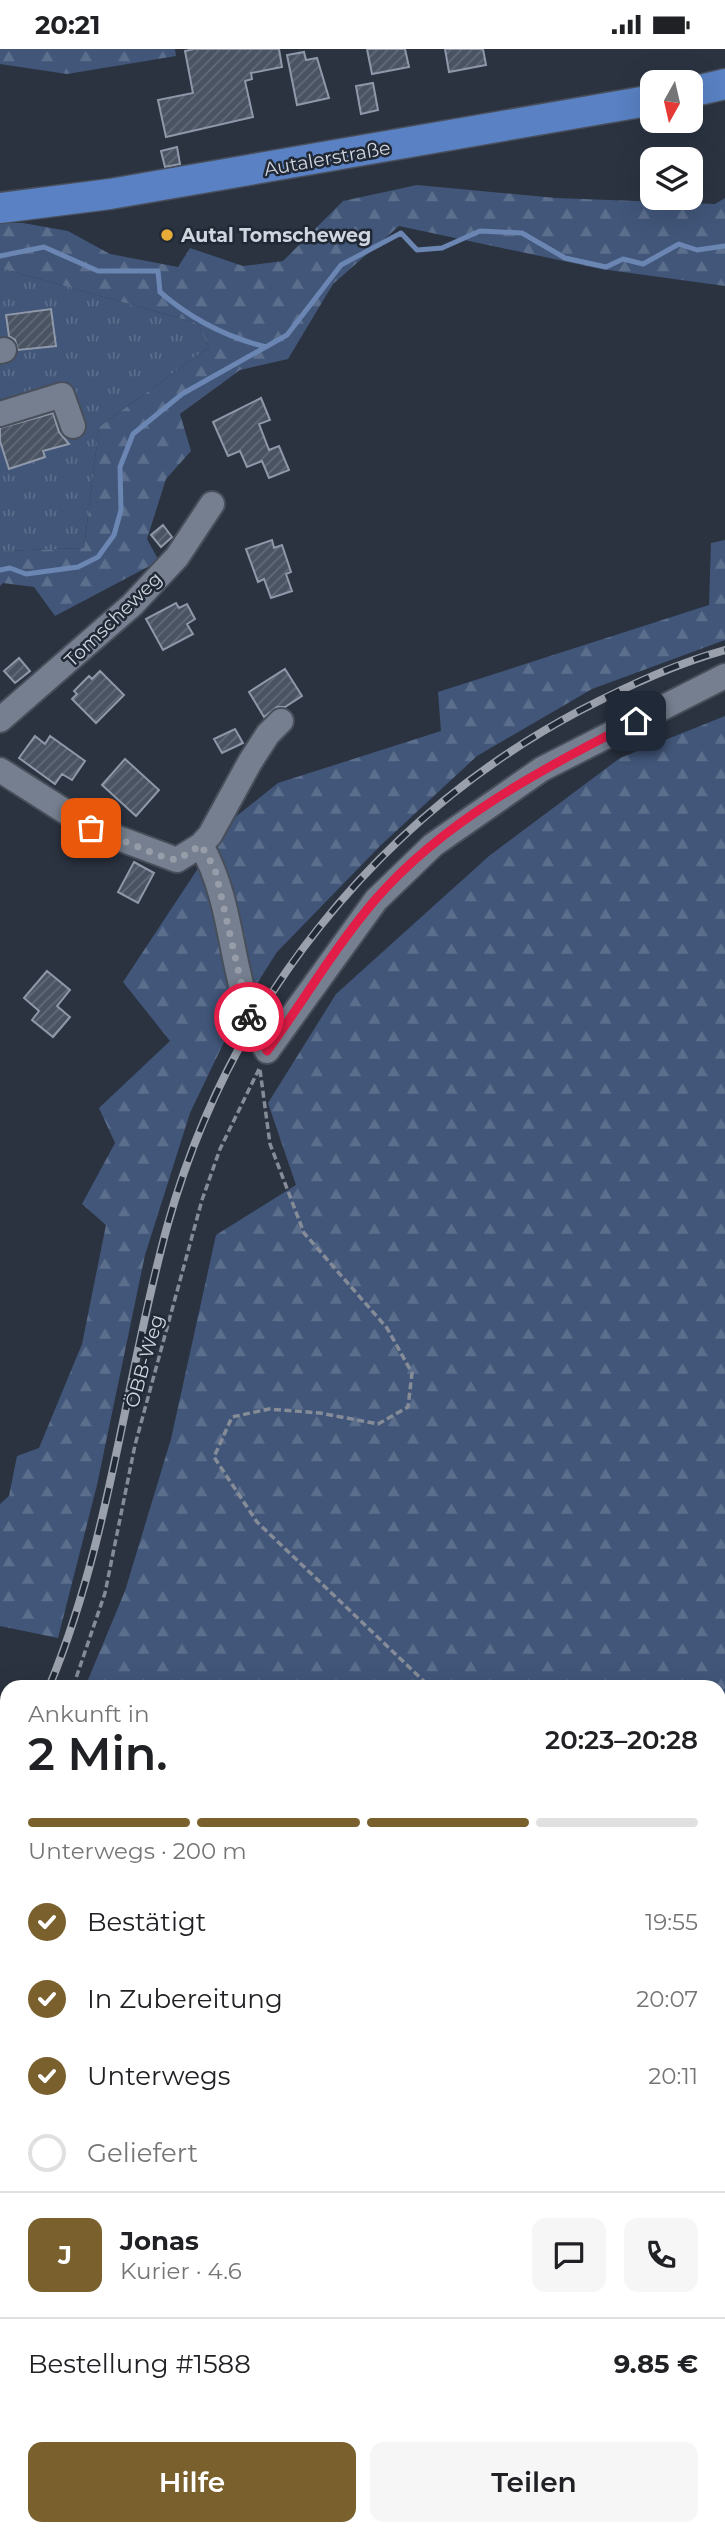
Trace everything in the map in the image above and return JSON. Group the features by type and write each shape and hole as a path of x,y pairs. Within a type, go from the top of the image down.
{"main road":[{"path":"704,89 725,84"},
{"name":"Autalerstraße","path":"0,208 110,194 640,102"}],"lane":[{"path":"0,414 62,395 73,426"},
{"name":"Tomscheweg","path":"0,720 132,605 177,557 212,504"},
{"path":"263,1060 376,900 433,845 542,769 725,676"},
{"path":"0,770 91,828 177,860 201,845 262,743 281,721"},
{"path":"201,845 215,869 240,988 263,1060"}],"path":[{"name":"ÖBB-Weg","path":"76,1680 105,1593 135,1445 202,1200 220,1149 263,1060"},
{"path":"263,1060 270,1143 304,1233 387,1328 412,1373 408,1406 378,1424 320,1413 270,1409 232,1417 214,1457 257,1522 423,1680"}],"green space":[{"path":"0,49 175,49 176,56 67,74 0,64"},
{"path":"417,185 556,198 640,201 640,210 703,210 703,204 715,204 725,198 725,286 601,269 399,226 333,284 288,359 240,370 180,414 191,451 166,479 147,539 159,561 55,616 34,587 3,583 0,586 0,551 84,548 99,427 209,347 197,323 0,268 0,223 23,223 68,231 110,254 178,267 190,248 243,266 283,261 343,201"},
{"path":"0,268 197,323 209,347 99,427 84,548 0,551"},
{"path":"725,540 725,640 592,689 477,756 380,846 277,952 237,1015 190,1113 145,1255 97,1485 58,1638 0,1626 0,1504 9,1496 17,1456 39,1448 82,1344 106,1225 82,1204 115,1143 99,1108 170,1041 123,982 228,823 278,783 441,731 438,692 709,605 711,543"},
{"path":"725,716 725,1680 88,1680 125,1591 171,1439 216,1235 296,1185 268,1103 336,994 489,856 620,758"}],"building":[{"path":"279,49 282,67 251,73 252,79 245,81 253,117 166,137 158,100 193,93 185,51"},
{"path":"367,49 405,49 409,67 372,74"},
{"path":"445,49 483,49 486,65 449,72"},
{"path":"304,52 306,60 317,58 329,98 297,105 287,55"},
{"path":"373,83 378,110 361,114 356,86"},
{"path":"177,147 180,164 165,167 161,151"},
{"path":"51,309 56,346 18,350 15,340 9,336 6,315"},
{"path":"261,398 270,420 259,424 269,450 279,446 289,470 269,478 262,461 247,467 240,451 228,456 213,422"},
{"path":"53,413 59,432 69,444 43,451 45,457 9,469 0,441 0,428"},
{"path":"163,525 172,537 161,547 151,535"},
{"path":"272,540 274,548 282,545 291,572 286,574 292,591 271,598 264,579 258,582 246,549"},
{"path":"176,603 179,608 187,604 195,619 187,624 193,634 163,650 146,619"},
{"path":"19,658 30,671 15,683 4,671"},
{"path":"285,669 302,696 285,707 277,707 264,717 249,692"},
{"path":"100,671 124,695 96,723 72,699 77,694 74,691 89,676 92,679"},
{"path":"235,729 243,743 222,753 214,739"},
{"path":"35,736 45,744 50,736 85,761 72,780 62,774 55,784 19,758"},
{"path":"125,759 159,790 136,816 102,785"},
{"path":"134,862 154,873 138,903 118,892"},
{"path":"47,971 70,990 57,1006 70,1017 53,1037 32,1020 39,1011 24,998"}],"waterway":[{"path":"0,570 10,568 26,574 78,567 98,557 114,535 121,510 120,467 133,434 182,394 287,335 341,265 401,233 417,250 442,248 480,231 522,233 565,258 606,267 623,259 643,264 679,244 697,250 725,246"},
{"path":"0,256 44,247 98,271 158,271 160,292 184,311 223,332 266,347"}],"railway":[{"path":"52,1680 70,1632 102,1518 167,1227 194,1146 229,1068 271,995 320,927 376,863 438,806 506,755 579,711 650,677 725,650"}],"way so far":[{"path":"91,828 177,860 201,845 215,869 240,988 249,1017"}],"place":[{"name":"Autal Tomscheweg","path":"167,235"}],"route":[{"path":"249,1017 267,1051 376,900 433,845 505,792 542,769 636,721"}]}
